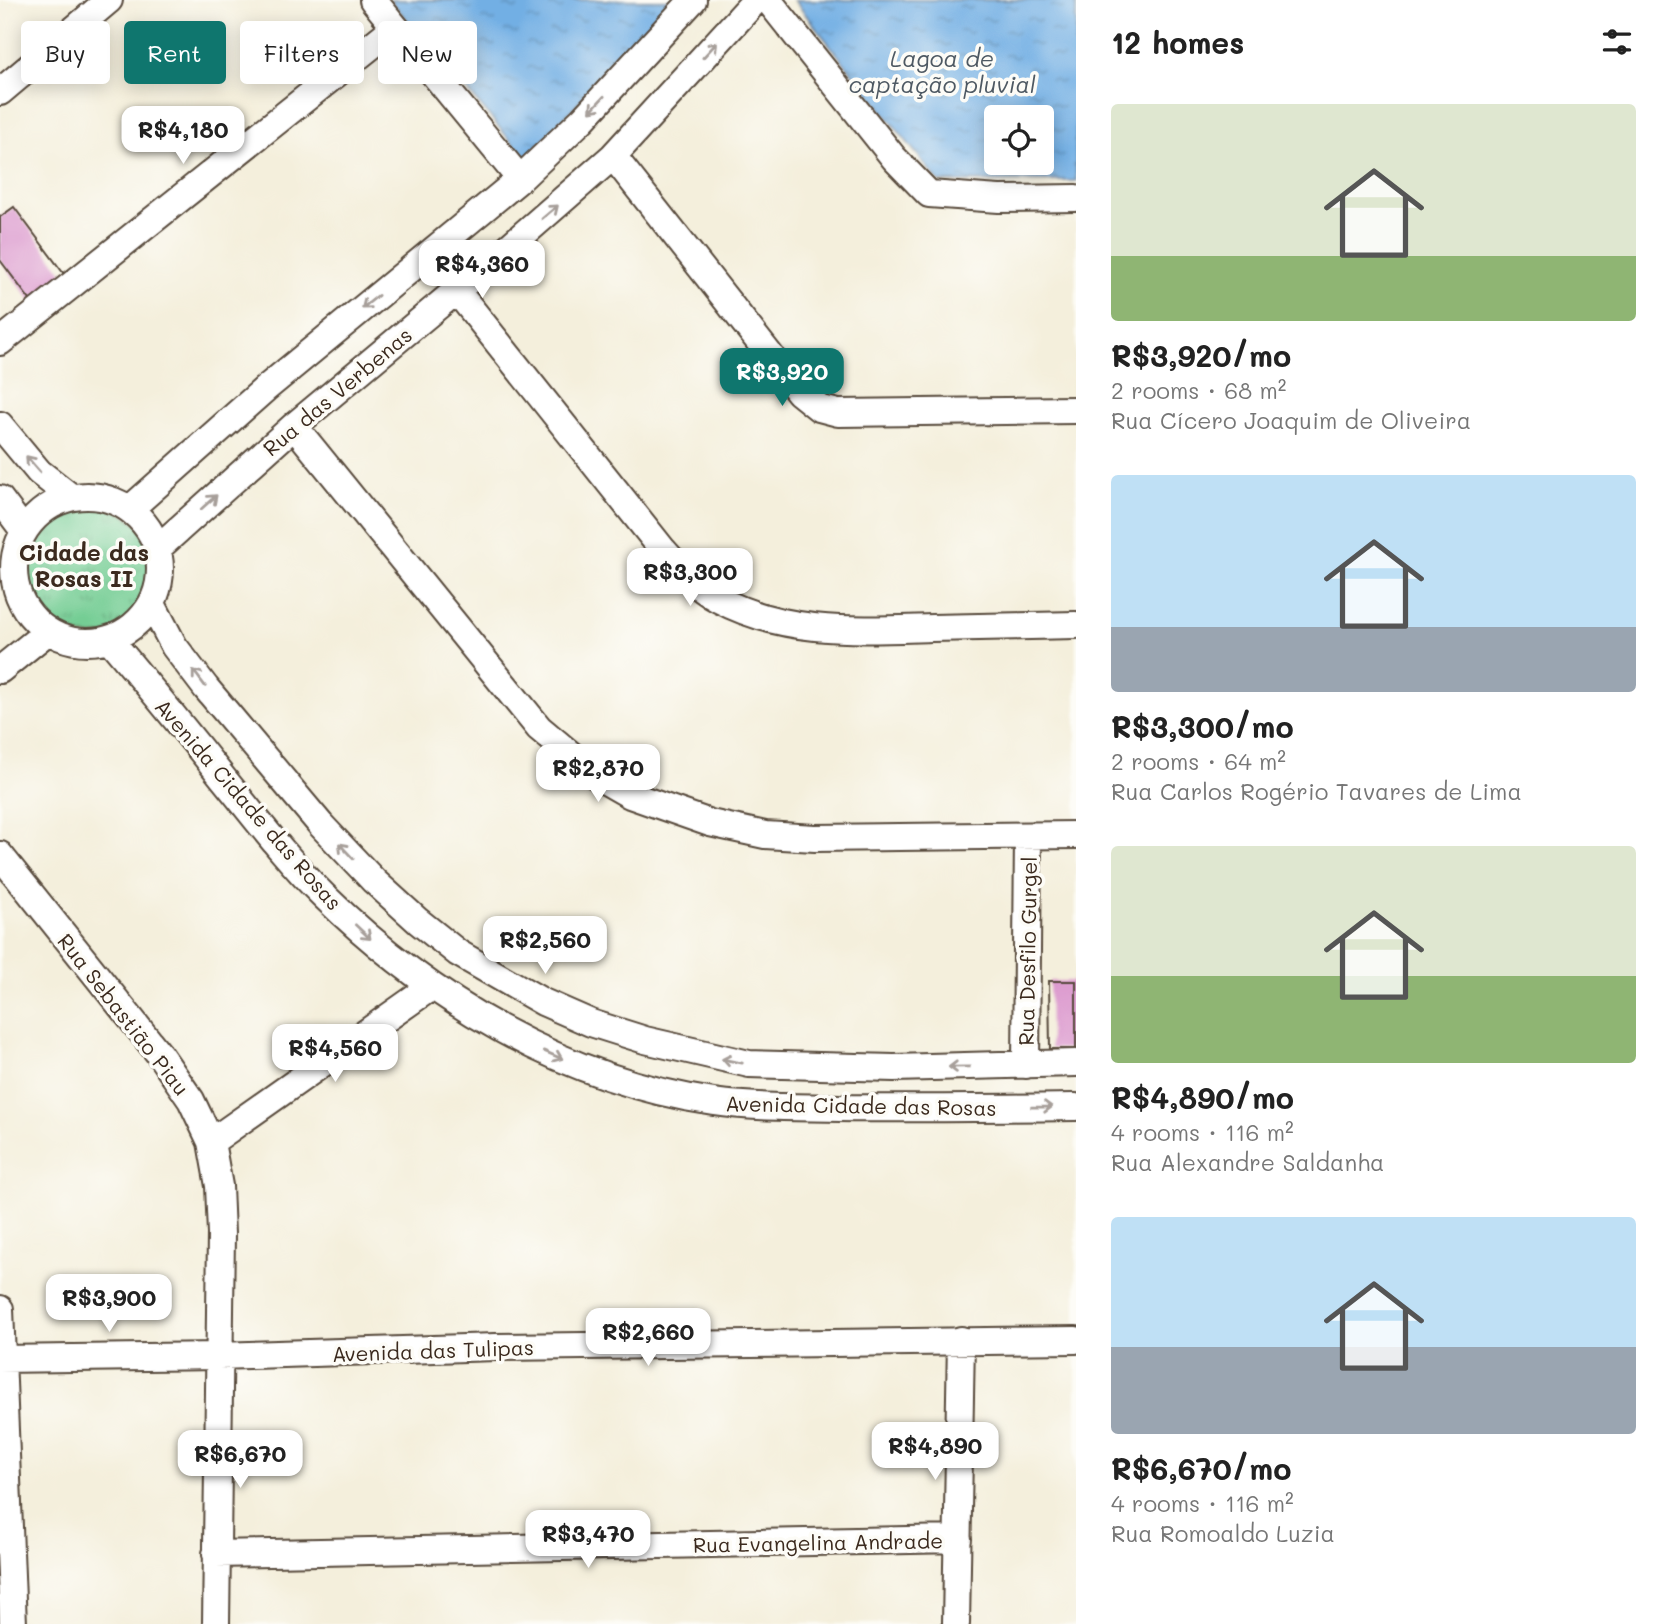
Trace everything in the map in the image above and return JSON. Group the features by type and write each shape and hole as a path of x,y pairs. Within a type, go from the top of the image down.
{"street":[{"path":"0,92 109,0"},
{"path":"373,0 390,21"},
{"path":"130,509 265,388 520,179 583,119 693,0"},
{"name":"Rua das Verbenas","path":"158,548 294,426 559,205 613,156 756,0"},
{"path":"768,0 894,158 929,194 999,199 1076,198"},
{"path":"0,342 378,41"},
{"path":"442,84 520,179"},
{"path":"613,156 799,392 819,408 862,414 1076,410"},
{"path":"456,290 663,550 679,568 716,598 777,622 818,629 1076,625"},
{"path":"0,425 39,472 71,497"},
{"path":"294,426 539,729 595,775 630,795 710,823 765,835 815,838 1076,835"},
{"path":"92,495 112,499 130,509 147,526 158,548 161,567 159,586 152,604 135,626 110,640 88,643 67,640 47,632 31,617 9,605 16,552 24,531 37,516 53,504 71,497 92,495"},
{"path":"0,499 24,531"},
{"name":"Avenida Cidade das Rosas","path":"152,604 174,646 206,688 321,825 374,881 418,922 458,953 543,1002 591,1023 645,1040 700,1055 749,1064 894,1068 1076,1063"},
{"path":"0,670 47,632"},
{"name":"Avenida Cidade das Rosas","path":"110,640 258,821 322,894 373,941 431,987 548,1054 640,1085 714,1102 793,1107 1076,1107"},
{"name":"Rua Desfilo Gurgel","path":"1026,1065 1028,836"},
{"name":"Rua Sebastião Piau","path":"0,855 160,1055 191,1100 211,1142 220,1198 216,1624"},
{"path":"211,1142 431,987"},
{"path":"0,1309 13,1624"},
{"path":"956,1624 961,1340"},
{"name":"Avenida das Tulipas","path":"2,1359 219,1356 496,1347 1076,1340"},
{"name":"Rua Evangelina Andrade","path":"216,1554 958,1539"}],"green space":[{"path":"91,506 116,511 137,525 151,546 156,571 151,596 137,617 116,631 91,636 66,631 45,617 31,596 26,571 31,546 45,525 66,511"}],"water":[{"path":"390,0 674,0 526,159 462,84 477,84 477,21 408,21"},
{"name":"Lagoa de captação pluvial","path":"794,0 1076,0 1076,181 939,182"}],"building":[{"path":"14,207 67,278 33,304 0,260 0,217"},
{"path":"1049,981 1076,981 1076,1049 1050,1049"}],"district":[{"name":"Cidade das Rosas II","path":"84,565"}]}
